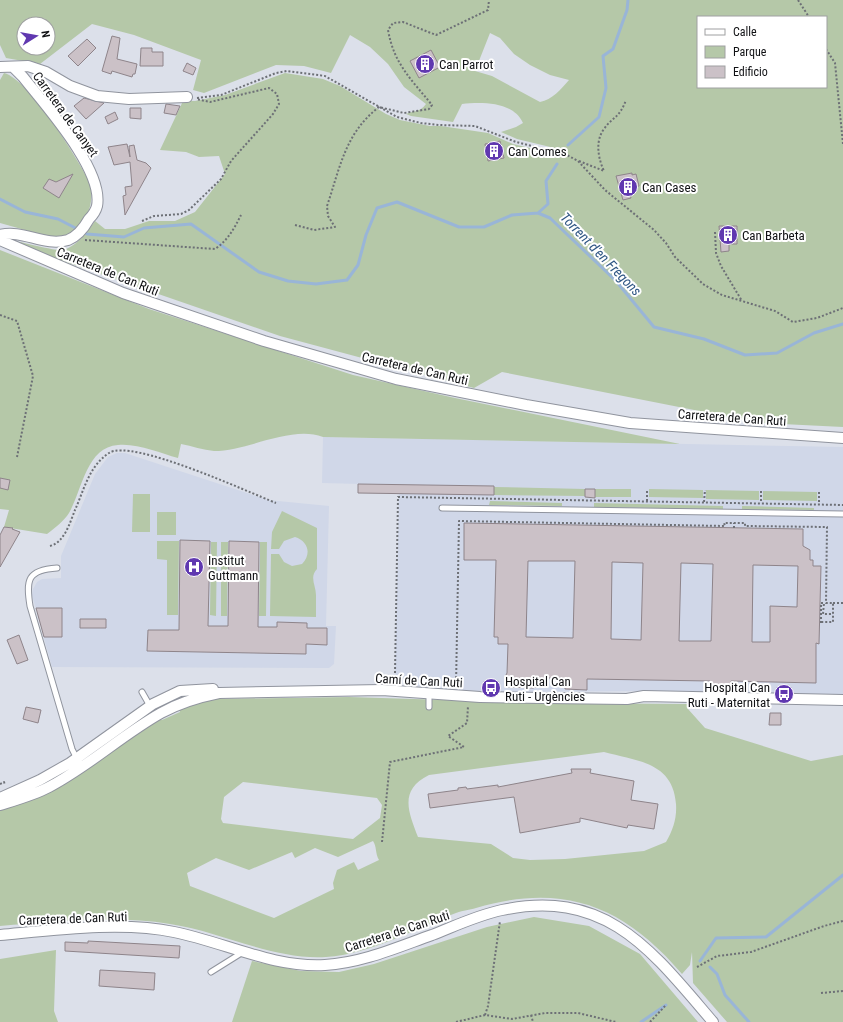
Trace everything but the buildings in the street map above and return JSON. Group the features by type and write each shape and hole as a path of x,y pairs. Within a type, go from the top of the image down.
{"street":[{"path":"0,67 14,68 28,66 46,72 70,86 97,96 129,99 188,97"},
{"name":"Carretera de Canyet","path":"14,68 23,77 78,149 91,171 96,188 97,207 86,224 72,238"},
{"path":"0,235 8,233 52,243 72,238"},
{"name":"Carretera de Can Ruti","path":"0,240 123,293 264,342 396,380 630,423 843,438"},
{"name":"Camí de Can Ruti","path":"0,798 40,780 77,759 150,706 180,691 211,689 233,692"},
{"name":"Camí de Can Ruti","path":"0,805 40,791 87,765 162,713 201,697 233,692 382,690 480,696 603,699 627,699 644,696 843,700"},
{"name":"Camí de Can Ruti","path":"150,706 158,708 181,700 189,701"},
{"name":"Camí de Can Ruti","path":"112,747 114,739 148,713 150,706"},
{"name":"Camí de Can Ruti","path":"40,791 67,771 77,759"},
{"name":"Carretera de Can Ruti","path":"0,935 115,927 173,931 290,964 324,965 359,960 502,910 546,906 563,907 597,916 626,930 651,952 713,1022"}],"lane":[{"path":"442,508 843,514"},
{"path":"56,568 44,569 35,573 27,587 30,606 72,749 77,759"},
{"path":"142,692 150,706"},
{"path":"429,692 429,707"},
{"path":"211,972 244,951"}],"path":[{"path":"295,224 314,230 335,227 328,216 327,206 351,139 368,116 379,108 404,113 429,109 432,105 399,65 391,44 388,30 393,23 403,22 436,35 488,10 489,0"},
{"path":"798,0 808,16"},
{"path":"827,51 835,63 843,144"},
{"path":"188,97 203,98 221,95 276,73 287,71 325,76 397,117 421,123 475,126 516,142 567,154 578,161 604,171 598,158 603,130 622,113 626,100"},
{"path":"142,221 154,216 181,214 189,210 221,179 231,161 273,114 278,104 277,94 269,88 210,102 188,97"},
{"path":"578,161 605,190 654,230 688,271 710,288 722,295 775,311 793,322 817,318 843,308"},
{"path":"72,238 215,249 224,243 231,234 241,215"},
{"path":"715,232 716,253 721,266 742,302"},
{"path":"0,315 17,321 33,376 17,457"},
{"path":"50,546 65,534 94,466 110,452 124,450 164,459 276,503"},
{"path":"647,501 648,489"},
{"path":"704,502 705,490"},
{"path":"761,491 761,503"},
{"path":"395,673 398,497 843,505"},
{"path":"456,688 459,521 725,526 724,523 745,523 745,526 827,528 826,603 843,603"},
{"path":"734,523 734,528"},
{"path":"833,603 833,614 833,622 820,622 821,603 824,603 824,614 833,614"},
{"path":"382,842 390,762 464,747 448,736 467,724 469,702"},
{"path":"485,1015 502,910"},
{"path":"697,967 717,956 751,952 824,926 843,922"},
{"path":"821,993 843,991"},
{"path":"650,1022 666,1005"},
{"path":"456,1022 485,1015 512,1019 531,1015 578,1012 616,1022"},
{"path":"531,1015 532,1022"}],"shaded area":[{"path":"323,437 843,447 843,695 647,691 465,692 395,683 399,485 322,483"},
{"name":"Institut Guttmann","path":"117,453 125,453 268,500 329,506 326,626 336,626 334,664 329,668 52,667 32,595 33,589 37,582 42,579 61,578 61,556 95,474 108,457"}],"green space":[{"path":"0,0 843,0 843,427 760,423 502,372 474,388 280,336 60,260 16,241 63,250 77,242 95,221 105,229 125,229 149,221 175,221 195,212 225,174 219,156 199,157 186,152 160,150 183,101 195,101 225,95 285,73 323,79 340,86 386,114 400,120 430,126 441,126 488,133 513,144 559,155 567,151 517,139 501,132 523,123 512,110 496,104 462,104 453,122 406,114 419,110 426,104 404,87 388,64 370,47 350,35 331,73 304,66 276,65 204,93 193,90 201,60 134,35 92,24 56,52 56,16 16,16 16,56 50,56 40,64 6,58 0,45","holes":["490,33 500,38 514,54 530,65 550,75 569,80 552,97 540,102 492,76 475,71"]},
{"path":"4,73 15,79 39,104 52,121 90,182 91,204 83,223 74,236 57,239 0,223 0,80"},
{"path":"0,250 149,309 353,375 455,398 680,444 323,437 311,434 297,434 227,450 214,451 181,444 178,458 133,445 118,445 107,448 99,453 86,472 69,513 62,522 47,534 4,527 9,510 0,509"},
{"path":"494,487 585,489 585,496 494,495"},
{"path":"595,489 631,489 631,497 595,497"},
{"path":"649,489 703,490 703,498 649,497"},
{"path":"706,490 759,491 759,500 706,499"},
{"path":"763,491 817,492 817,501 763,500"},
{"path":"133,494 150,494 150,532 132,532"},
{"path":"490,501 562,503 562,506 489,505"},
{"path":"594,503 723,506 723,509 594,507"},
{"path":"742,506 814,508 814,510 742,509"},
{"path":"282,511 317,528 317,569 313,575 316,595 316,617 270,616 271,554 279,554 284,562 292,566 302,564 308,552 306,545 295,537 284,541 279,549 271,549 272,532"},
{"path":"157,512 176,512 176,535 157,535"},
{"path":"157,541 179,541 178,615 167,615 167,560 157,559"},
{"path":"211,542 217,542 216,616 210,615"},
{"path":"221,542 228,542 227,616 221,616"},
{"path":"260,542 267,542 266,616 259,616"},
{"path":"349,697 546,703 687,704 688,709 705,728 811,761 843,755 843,1022 727,1022 693,983 692,952 690,965 682,974 638,931 615,916 590,906 565,900 537,898 508,901 464,911 376,946 343,955 326,957 306,957 286,954 248,945 190,928 149,921 85,920 0,926 0,810 3,807 46,791 158,718 162,720 180,712 179,708 211,699","holes":["604,752 640,761 661,771 668,779 673,790 676,804 676,814 671,833 666,842 644,851 565,859 530,860 513,858 491,844 418,837 411,818 408,802 413,787 429,775","243,782 377,798 382,805 380,818 353,839 223,823 221,819 224,797","373,841 379,860 358,870 354,862 337,870 333,883 334,889 274,918 190,886 187,873 216,858 249,870 292,852 295,858 315,848 338,857"]},
{"path":"534,917 589,926 640,954 698,1022 232,1022 252,961 301,971 339,972 374,964 487,927"},
{"path":"56,950 54,1011 58,1022 0,1022 0,959"}],"waterway":[{"path":"568,145 599,117 606,88 603,56 613,49 627,10 628,0"},
{"path":"538,213 548,204 546,181 557,164"},
{"name":"Torrent d'en Fregons","path":"0,199 25,212 58,219 87,234 124,237 144,228 191,224 259,272 288,281 316,284 347,280 358,265 366,235 377,208 397,202 459,227 484,227 512,215 538,213 550,218 616,281 654,327 704,339 745,355 777,353 814,333 843,324"},
{"path":"700,961 716,938 766,937 843,875"},
{"path":"710,967 717,974 725,995 749,1022"},
{"path":"641,1022 666,1005"}],"place":[{"name":"Can Parrot","path":"425,64"},
{"name":"Can Comes","path":"494,151"},
{"name":"Can Cases","path":"628,187"},
{"name":"Can Barbeta","path":"728,235"},
{"name":"Institut Guttmann","path":"194,567"},
{"name":"Hospital Can Ruti - Urgències","path":"491,688"},
{"name":"Hospital Can Ruti - Maternitat","path":"784,694"}]}
